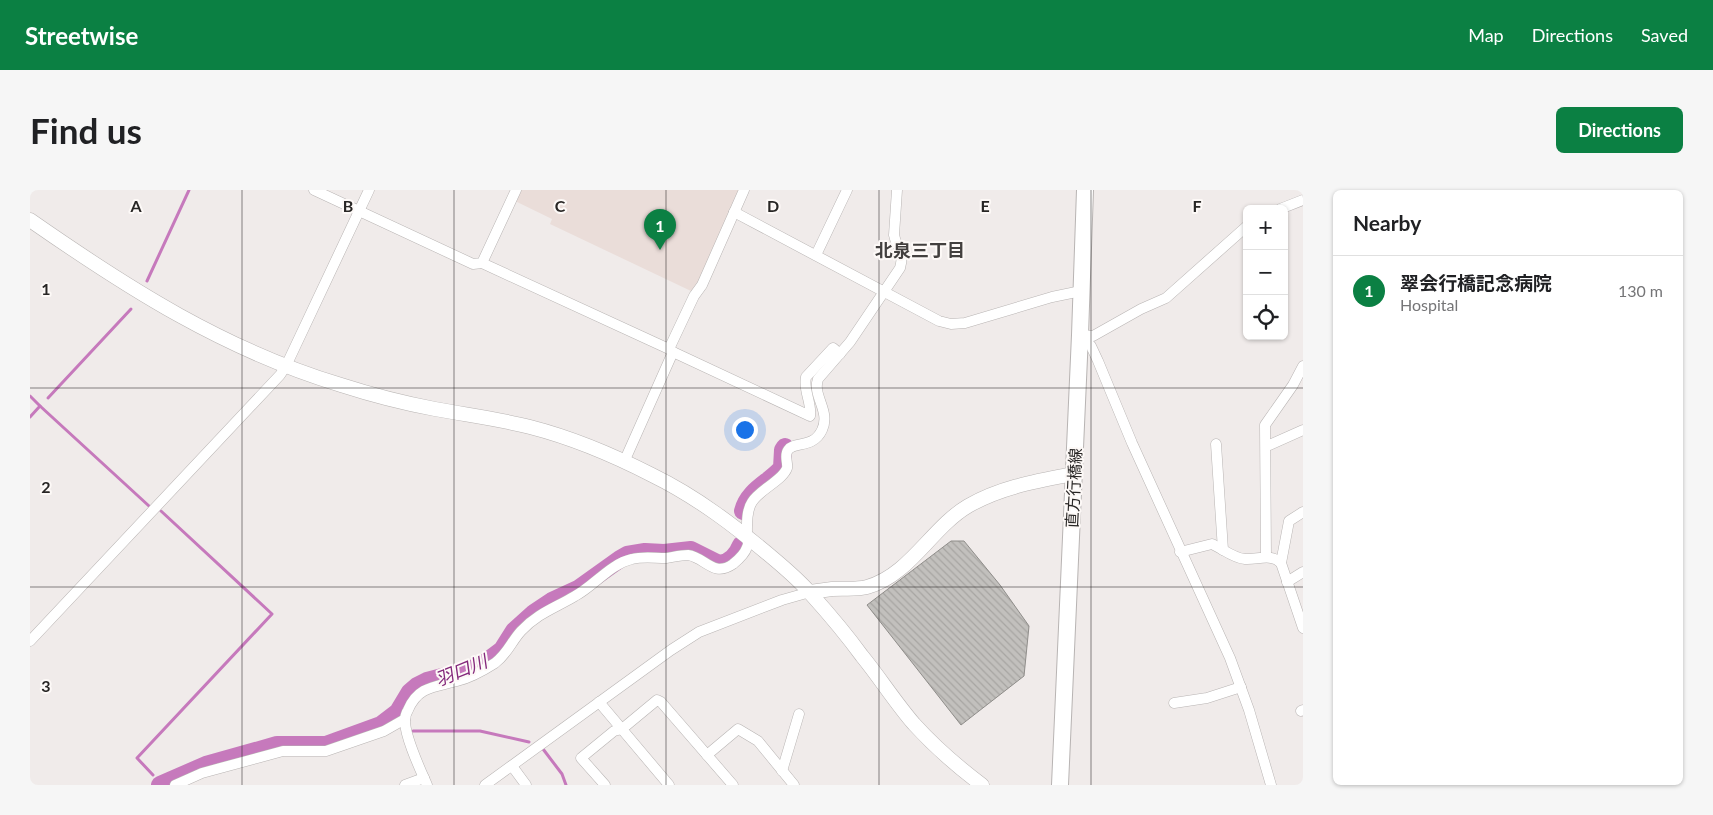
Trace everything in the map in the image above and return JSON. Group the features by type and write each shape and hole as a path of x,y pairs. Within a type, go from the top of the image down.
{"main road":[{"name":"直方行橋線","path":"1060,785 1085,190"}],"street":[{"path":"314,190 473,264 482,263 810,416 811,407 805,382 806,377 833,348 840,354"},
{"path":"30,641 280,375 286,366 369,190"},
{"path":"482,263 516,190"},
{"path":"624,462 694,296 705,278 744,190"},
{"path":"816,255 847,190"},
{"path":"175,785 202,774 283,751 326,751 384,731 404,719 416,697 425,689 460,680 488,667 509,650 521,631 537,617 553,606 576,596 623,563 643,557 664,558 687,555 695,557 713,568 721,569 733,564 741,557 748,546 750,504 754,498 783,474 787,467 786,452 793,446 808,443 822,430 825,420 816,383 818,379 840,354 900,268 902,254 894,235 897,190"},
{"path":"1288,206 1303,200"},
{"path":"734,212 939,320 951,324 966,323 1052,297 1081,291"},
{"path":"30,220 122,283 167,310 207,332 286,366 311,376 387,398 532,428 592,447 653,475 697,500 747,536 810,592 849,638 891,696 915,724 949,758 982,785"},
{"path":"1080,335 1093,336 1166,298 1243,230"},
{"path":"1080,335 1091,346 1098,361 1132,444 1230,658 1260,742 1271,785"},
{"path":"1266,557 1266,425 1298,384 1303,366"},
{"path":"1267,446 1303,430"},
{"path":"1216,444 1223,550"},
{"path":"485,785 671,650 700,632 782,600 810,592 866,587 882,581 896,572 954,516 966,507 1019,484 1074,474"},
{"path":"1281,563 1289,521 1303,512"},
{"path":"1180,552 1212,544 1234,557 1246,559 1276,558 1281,563 1303,628"},
{"path":"1287,582 1303,572"},
{"path":"1174,703 1207,698 1241,687"},
{"path":"605,785 581,758 614,731 622,729 657,700 661,702 733,785"},
{"path":"599,702 669,785"},
{"path":"782,770 799,714"},
{"path":"404,719 406,730 426,782 405,785"},
{"path":"707,755 738,730 758,742 794,785"},
{"path":"512,766 526,785"}],"shaded area":[{"path":"520,190 740,190 704,276 694,290 691,291 550,224 552,219 515,201"}],"building":[{"path":"951,541 964,541 1000,585 1029,626 1024,676 961,725 867,605"}],"waterway":[{"path":"147,281 189,190"},
{"path":"48,398 131,309"},
{"path":"30,396 40,406 30,417"},
{"path":"40,406 149,506"},
{"name":"羽口川","path":"743,511 754,492 782,468 783,450 785,447"},
{"path":"153,775 137,758 272,614 161,511"},
{"name":"羽口川","path":"160,785 206,765 277,745 326,745 381,725 398,712 410,692 417,686 427,681 482,665 502,650 514,631 534,613 552,601 578,589 627,555 645,552 664,553 691,550 719,564 733,558 741,545"},
{"path":"413,731 480,731 529,742"},
{"path":"543,749 562,774 566,785"}],"place":[{"name":"翠会行橋記念病院","path":"660,250"}],"district":[{"name":"北泉三丁目","path":"920,250"}]}
